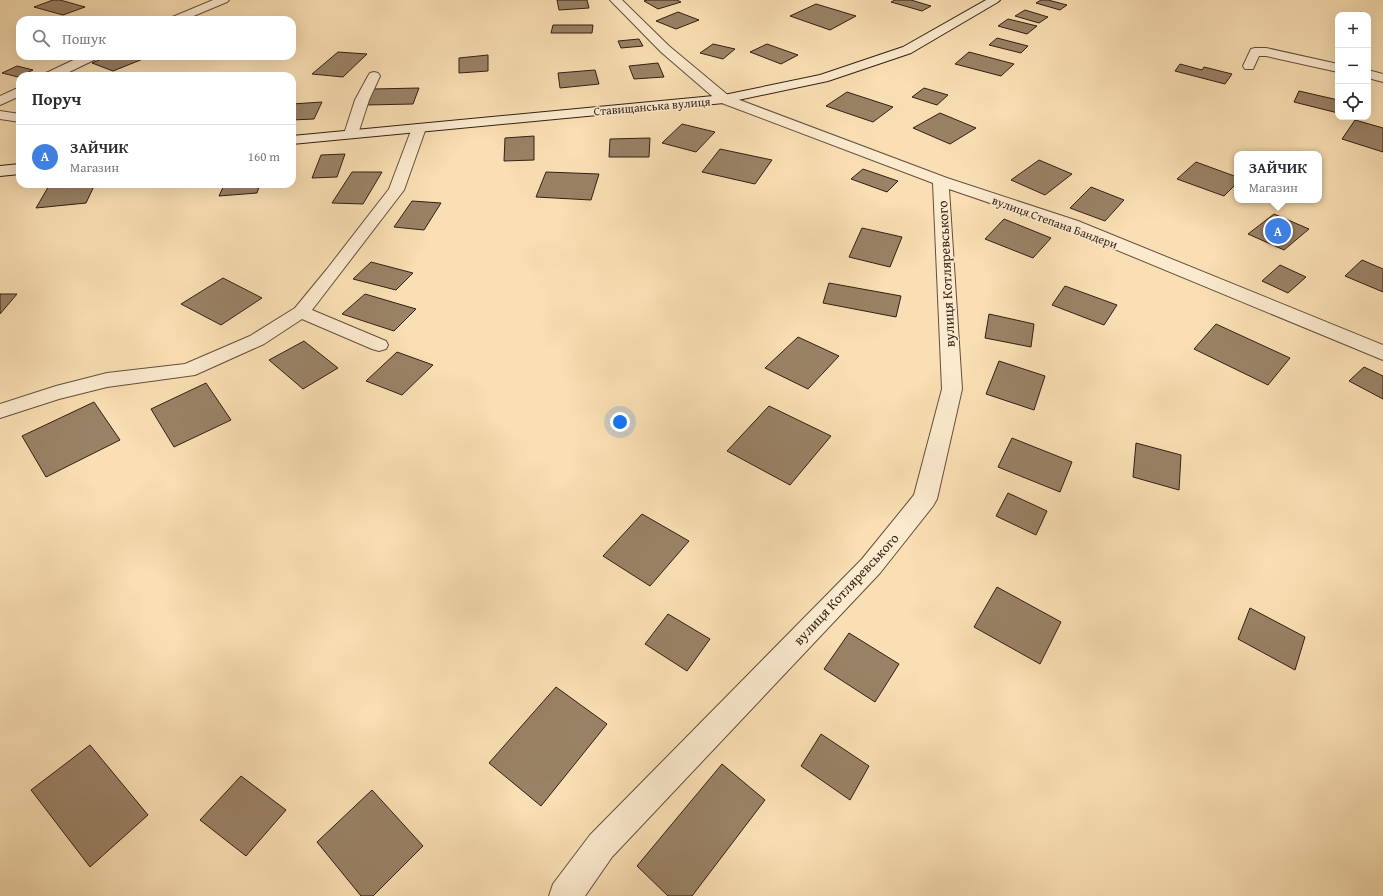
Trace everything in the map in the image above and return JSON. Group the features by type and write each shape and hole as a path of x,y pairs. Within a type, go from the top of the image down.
{"street":[{"path":"184,16 223,0"},
{"path":"616,0 664,49 724,99"},
{"name":"Ставищанська вулиця","path":"296,140 724,99 824,78 907,50 994,0"},
{"path":"59,72 84,60"},
{"path":"0,101 16,93"},
{"name":"вулиця Степана Бандери","path":"724,99 941,182 1072,225 1383,353"},
{"path":"0,115 16,117"},
{"path":"0,172 16,170"},
{"name":"вулиця Котляревського","path":"565,896 602,846 871,566 925,499 952,389 941,182"}],"lane":[{"path":"1249,66 1255,52 1266,52 1335,67"},
{"path":"1371,75 1383,78"},
{"path":"350,134 362,100 374,76"},
{"path":"0,411 56,393 107,380 188,370 257,340 301,312 333,273 396,190 419,128"},
{"path":"301,312 379,345"}],"building":[{"path":"53,0 60,0 85,7 63,15 34,7"},
{"path":"557,0 587,0 589,8 559,10"},
{"path":"677,0 681,2 658,9 644,1"},
{"path":"895,0 911,0 931,6 922,11 891,2"},
{"path":"1041,0 1048,0 1067,5 1060,10 1036,3"},
{"path":"816,4 856,16 830,30 790,16"},
{"path":"1025,10 1048,17 1039,23 1015,16"},
{"path":"678,12 699,20 676,29 656,21"},
{"path":"1008,19 1037,26 1027,34 998,26"},
{"path":"553,25 593,25 592,33 551,33"},
{"path":"997,38 1028,46 1021,53 989,45"},
{"path":"639,39 643,46 621,48 618,41"},
{"path":"713,44 735,49 723,59 700,53"},
{"path":"767,44 798,55 781,64 750,52"},
{"path":"338,52 367,54 343,77 312,74"},
{"path":"969,52 1014,64 1001,76 955,64"},
{"path":"488,55 488,71 459,73 459,58"},
{"path":"99,60 140,60 113,71 92,63"},
{"path":"658,63 664,77 634,79 629,66"},
{"path":"1180,64 1202,70 1204,67 1232,74 1225,84 1175,71"},
{"path":"17,66 33,70 29,72 16,72 16,76 2,73"},
{"path":"595,70 599,84 560,88 558,73"},
{"path":"419,88 413,104 366,105 373,89"},
{"path":"924,88 948,95 937,105 912,97"},
{"path":"1299,91 1335,99 1335,112 1294,102"},
{"path":"847,92 893,107 873,122 826,106"},
{"path":"322,102 314,119 296,120 296,104"},
{"path":"940,113 976,128 950,144 913,128"},
{"path":"1355,120 1383,128 1383,152 1342,139"},
{"path":"682,124 715,132 696,152 662,143"},
{"path":"534,136 534,160 504,161 505,138"},
{"path":"650,138 649,157 609,157 610,139"},
{"path":"720,149 772,160 755,184 702,172"},
{"path":"345,154 337,177 312,178 321,155"},
{"path":"1039,160 1072,174 1045,195 1011,180"},
{"path":"1196,162 1234,176 1234,186 1224,196 1177,179"},
{"path":"863,169 898,181 887,192 851,179"},
{"path":"352,172 382,172 363,204 332,203"},
{"path":"546,172 599,174 591,200 536,197"},
{"path":"1091,187 1124,200 1105,221 1070,208"},
{"path":"48,188 93,188 86,203 36,208"},
{"path":"223,188 259,188 257,193 219,196"},
{"path":"412,201 441,203 424,230 394,227"},
{"path":"1274,214 1309,229 1284,250 1248,234"},
{"path":"1004,219 1051,238 1033,258 985,239"},
{"path":"862,228 902,237 890,267 849,257"},
{"path":"1362,260 1383,269 1383,292 1345,276"},
{"path":"371,262 413,273 396,290 353,279"},
{"path":"1280,265 1306,277 1288,293 1262,281"},
{"path":"223,278 262,298 221,325 181,304"},
{"path":"829,283 901,296 896,317 823,303"},
{"path":"1065,286 1117,305 1104,325 1052,305"},
{"path":"0,294 17,294 0,314"},
{"path":"365,294 416,309 394,331 342,314"},
{"path":"989,314 1034,324 1031,347 985,338"},
{"path":"1216,324 1290,358 1268,385 1194,349"},
{"path":"798,337 839,356 808,389 765,368"},
{"path":"304,341 338,368 303,389 269,360"},
{"path":"397,352 433,365 402,395 366,381"},
{"path":"999,361 1045,376 1034,410 986,394"},
{"path":"1364,367 1383,376 1383,399 1349,381"},
{"path":"206,383 231,420 174,447 151,409"},
{"path":"94,402 120,440 46,477 22,436"},
{"path":"769,406 831,436 790,485 727,451"},
{"path":"1012,438 1072,462 1060,492 998,467"},
{"path":"1136,443 1181,455 1179,490 1133,477"},
{"path":"1008,493 1047,511 1036,535 996,516"},
{"path":"642,514 689,541 650,586 603,556"},
{"path":"997,587 1061,622 1040,664 974,627"},
{"path":"1250,608 1305,637 1295,670 1238,639"},
{"path":"668,614 710,639 687,671 645,644"},
{"path":"849,633 899,664 875,702 824,669"},
{"path":"556,687 607,724 541,806 489,763"},
{"path":"821,734 869,766 850,800 801,766"},
{"path":"90,745 148,815 90,867 31,790"},
{"path":"722,764 765,800 692,896 668,896 637,866"},
{"path":"241,776 286,810 246,856 200,820"},
{"path":"372,790 423,846 373,896 361,896 317,842"}],"place":[{"name":"ЗАЙЧИК","path":"1278,231"}]}
